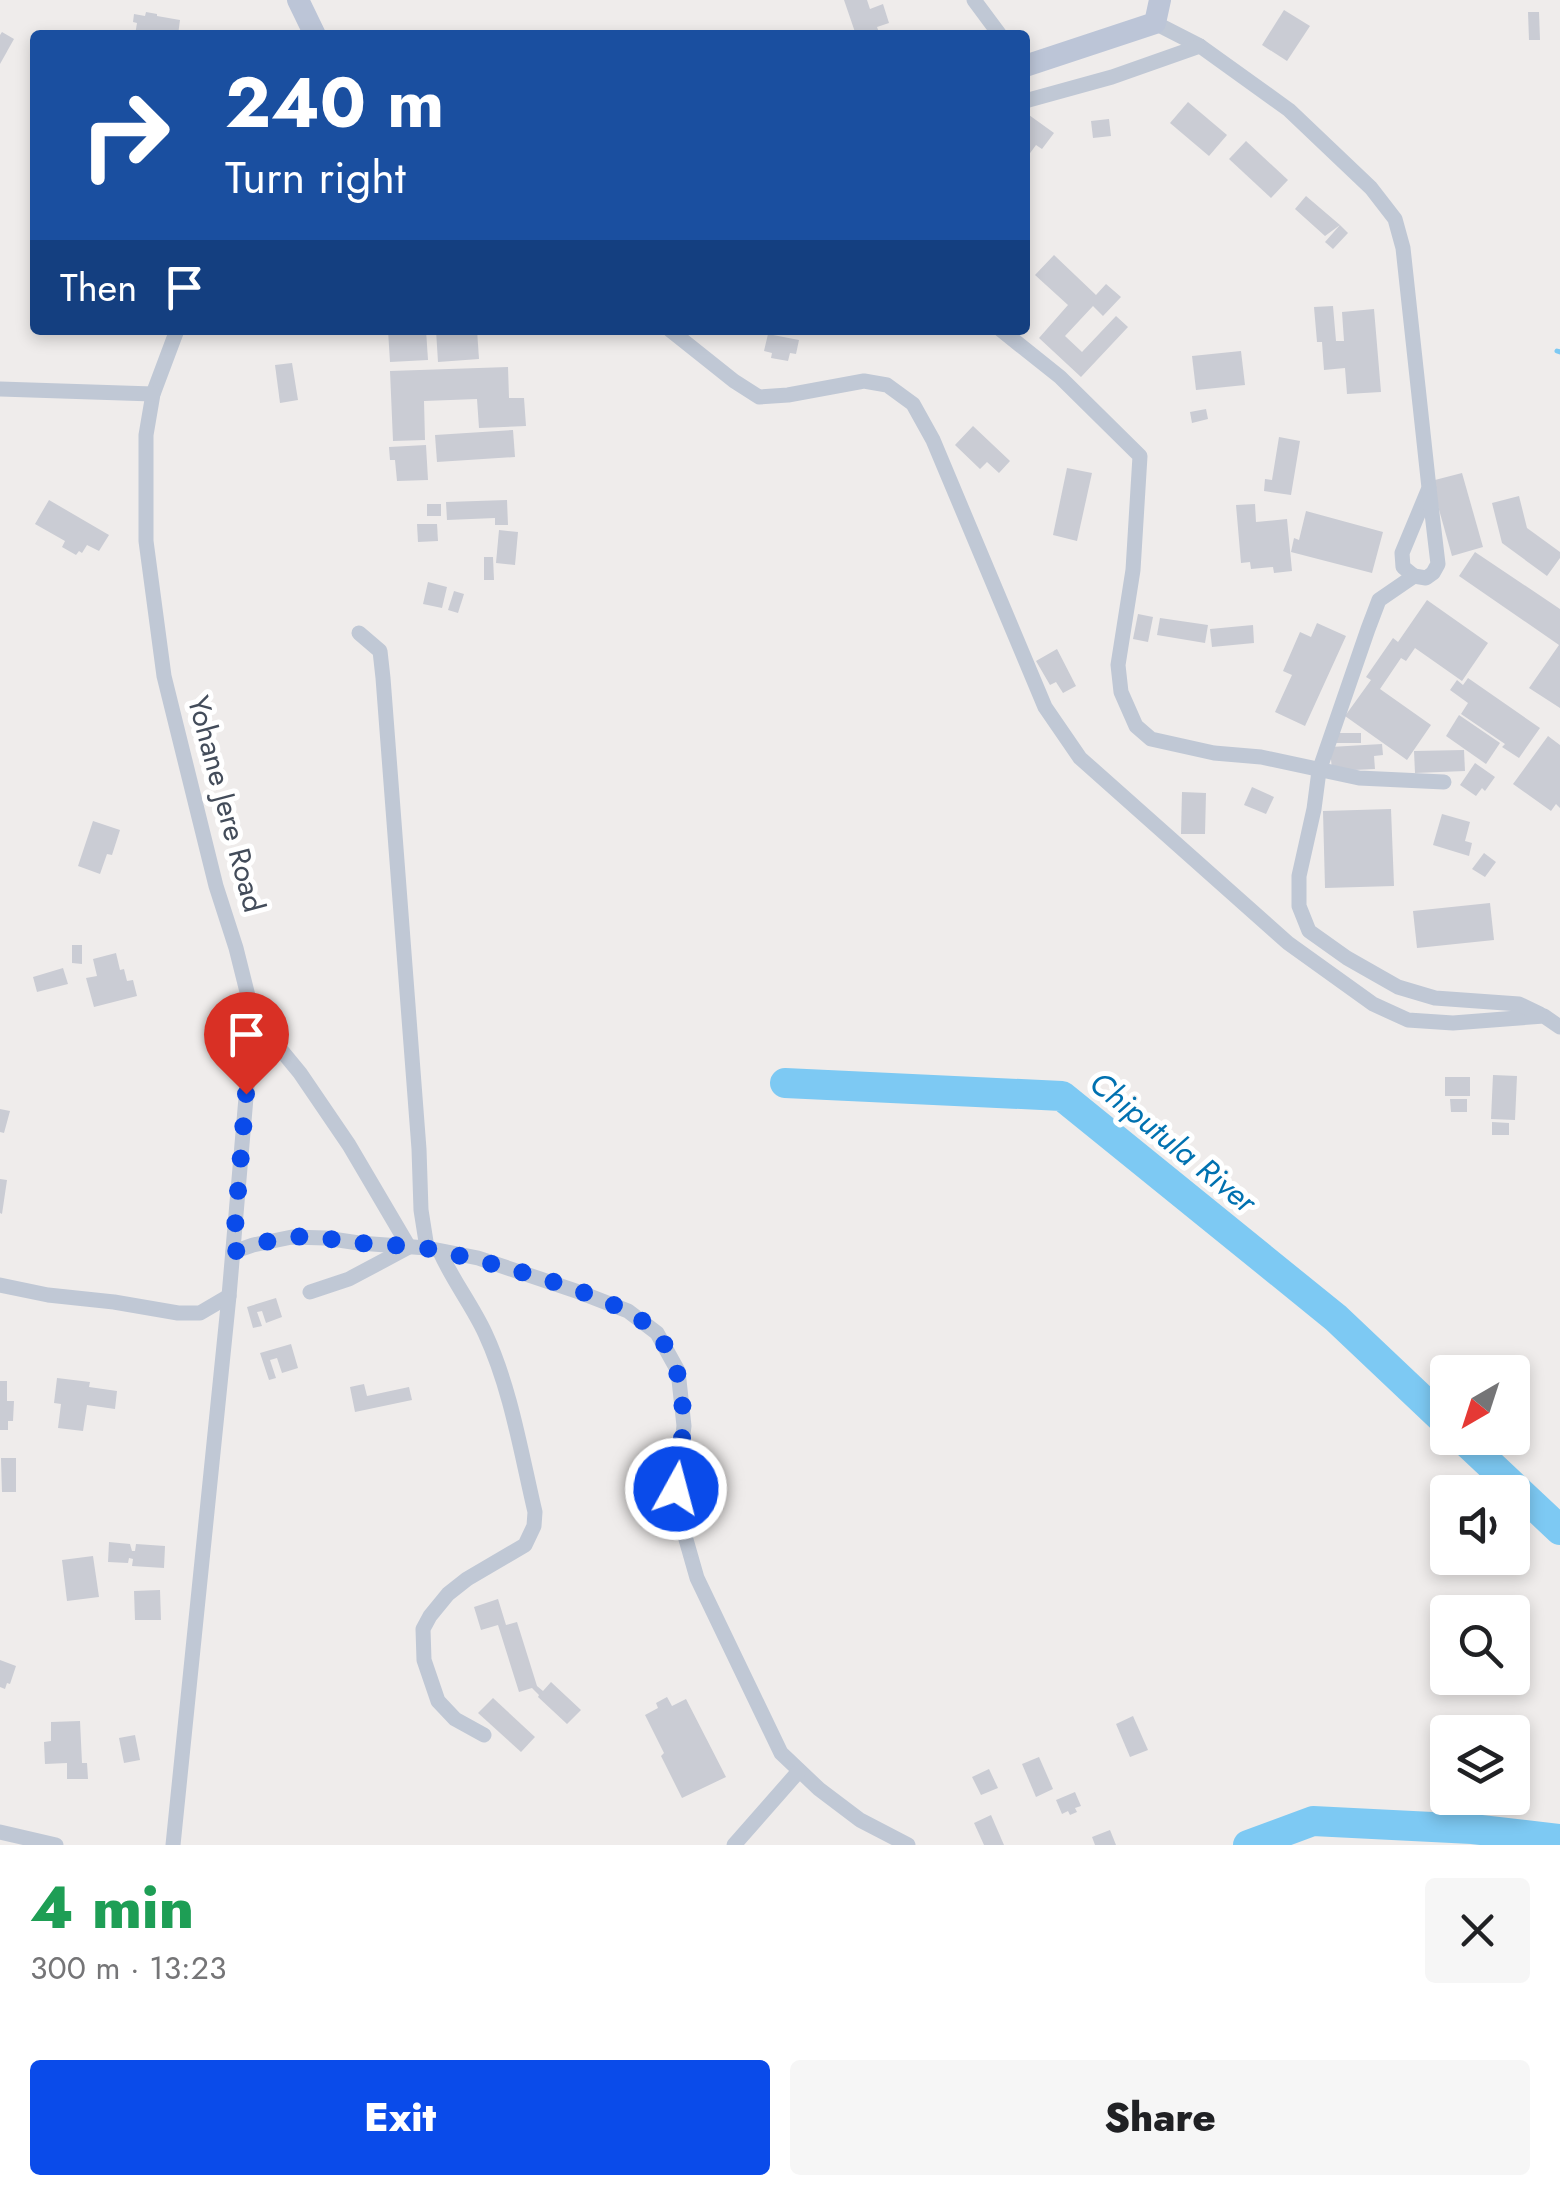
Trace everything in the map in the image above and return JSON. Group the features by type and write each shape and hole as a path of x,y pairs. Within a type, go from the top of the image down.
{"street":[{"path":"298,0 313,30"},
{"path":"974,0 996,30"},
{"path":"1030,64 1158,11 1289,110 1370,188 1394,219 1403,248 1438,564 1426,578 1414,576 1403,567 1402,553 1429,488"},
{"path":"1030,100 1112,77 1200,46"},
{"name":"Yohane Jere Road","path":"175,335 153,394 145,444 146,541 164,676 216,886 252,1016 310,1087 349,1144 410,1247"},
{"path":"676,335 759,396 788,396 864,381 887,385 913,404 933,440 1045,707 1080,758 1288,943 1373,1004 1408,1020 1453,1024 1544,1016"},
{"path":"1007,335 1060,377 1140,456 1134,570 1118,665 1121,692 1136,726 1151,738 1214,752 1260,757 1359,778 1444,782"},
{"path":"0,389 153,394"},
{"path":"1414,576 1379,600 1319,771 1299,876 1299,906 1310,931 1398,987 1435,998 1518,1004 1560,1028"},
{"path":"359,634 380,652 383,678 421,1210 434,1250 485,1332 505,1389 535,1512 534,1526 525,1545 448,1594 423,1630 424,1660 438,1701 455,1719 484,1735"},
{"path":"173,1845 229,1296 252,1016"},
{"path":"233,1252 292,1237 410,1247 478,1258 628,1311 657,1333 678,1370 684,1426 676,1489 697,1578 782,1753 819,1789 860,1820 908,1845"},
{"path":"310,1292 349,1279 410,1247"},
{"path":"0,1285 178,1313 200,1313 229,1296"},
{"path":"734,1845 799,1771"},
{"path":"0,1832 56,1845"}],"building":[{"path":"844,0 867,0 870,9 883,4 889,23 877,27 878,30 854,30"},
{"path":"1284,10 1310,26 1287,61 1262,45"},
{"path":"146,12 180,20 179,30 136,30 134,14 145,16"},
{"path":"1528,12 1539,12 1540,40 1529,40"},
{"path":"2,32 14,39 0,64 0,35"},
{"path":"1188,102 1227,135 1209,156 1170,123"},
{"path":"1030,116 1054,133 1042,149 1036,145 1030,153"},
{"path":"1109,119 1111,136 1093,138 1091,121"},
{"path":"1246,141 1288,180 1271,198 1229,159"},
{"path":"1306,196 1340,225 1325,236 1295,209"},
{"path":"1340,225 1348,233 1333,249 1325,242"},
{"path":"1054,255 1096,295 1106,284 1121,297 1103,316 1093,306 1065,336 1082,352 1116,316 1128,327 1081,377 1039,338 1068,305 1035,275"},
{"path":"1333,306 1336,341 1344,341 1342,312 1374,309 1381,392 1347,394 1345,368 1324,370 1314,307"},
{"path":"388,335 426,335 428,360 390,362"},
{"path":"436,335 477,335 479,359 438,362"},
{"path":"768,335 799,340 796,354 790,353 788,361 771,358 772,353 764,351"},
{"path":"1241,351 1245,385 1196,390 1192,356"},
{"path":"292,363 298,400 280,403 275,365"},
{"path":"508,367 509,398 524,398 526,426 479,428 477,399 424,401 425,440 393,441 390,371"},
{"path":"1206,409 1208,419 1192,423 1190,412"},
{"path":"973,426 1010,461 999,473 987,462 980,469 955,445"},
{"path":"513,430 515,457 437,462 435,435"},
{"path":"1279,437 1300,441 1291,495 1264,491 1265,479 1272,480"},
{"path":"426,445 428,480 397,481 389,447"},
{"path":"1067,468 1092,473 1077,541 1053,535"},
{"path":"1462,473 1483,547 1452,556 1431,481"},
{"path":"1519,496 1527,528 1560,552 1547,576 1502,543 1492,503"},
{"path":"49,500 109,535 99,551 87,545 76,555 62,547 65,541 35,524"},
{"path":"507,500 508,525 495,525 495,518 447,520 446,502"},
{"path":"427,504 441,504 441,516 427,516"},
{"path":"1255,504 1256,522 1287,519 1292,571 1274,573 1273,567 1251,569 1250,562 1241,563 1236,505"},
{"path":"1306,511 1383,532 1372,573 1291,552 1294,538 1299,540"},
{"path":"417,524 437,524 438,541 418,542"},
{"path":"499,530 518,532 515,565 496,563"},
{"path":"1475,552 1560,609 1560,708 1529,688 1559,645 1459,576"},
{"path":"484,557 493,557 494,580 484,580"},
{"path":"428,582 447,587 442,608 423,604"},
{"path":"454,591 464,594 458,613 448,610"},
{"path":"1427,600 1488,643 1462,681 1415,648 1406,661 1401,658 1380,689 1431,725 1407,760 1345,716 1371,680 1366,677 1393,638 1398,642"},
{"path":"1138,614 1153,617 1148,642 1133,639"},
{"path":"1160,618 1208,625 1205,643 1157,635"},
{"path":"1317,623 1346,636 1305,726 1275,712 1292,675 1283,671 1300,632 1311,637"},
{"path":"1253,625 1254,643 1212,647 1210,629"},
{"path":"1057,649 1076,686 1063,693 1056,682 1050,685 1036,661"},
{"path":"1468,678 1540,728 1519,758 1461,714 1468,703 1450,690 1457,680 1463,685"},
{"path":"1459,715 1500,743 1486,764 1446,736"},
{"path":"1336,733 1361,733 1361,743 1336,743"},
{"path":"1548,736 1560,745 1560,808 1556,804 1551,811 1513,784"},
{"path":"1382,744 1383,755 1374,756 1375,769 1332,771 1330,747"},
{"path":"1464,750 1465,771 1415,773 1414,751"},
{"path":"1475,763 1495,777 1476,796 1460,785"},
{"path":"1252,787 1274,797 1266,814 1244,805"},
{"path":"1182,792 1206,793 1205,834 1181,834"},
{"path":"1391,809 1394,886 1325,888 1323,811"},
{"path":"1442,814 1470,822 1465,841 1472,843 1469,856 1433,845"},
{"path":"93,821 120,830 112,855 107,854 100,874 78,866"},
{"path":"1484,853 1496,862 1485,877 1472,869"},
{"path":"1490,903 1494,940 1417,948 1413,911"},
{"path":"72,945 82,945 82,964 72,963"},
{"path":"116,953 120,970 124,969 127,981 133,980 137,996 94,1007 86,978 97,976 93,959"},
{"path":"63,968 68,984 37,992 33,977"},
{"path":"1493,1075 1517,1076 1515,1120 1491,1119"},
{"path":"1445,1077 1470,1077 1470,1096 1445,1096"},
{"path":"1450,1099 1467,1099 1467,1112 1451,1112"},
{"path":"0,1109 10,1111 4,1133 0,1132"},
{"path":"1492,1122 1509,1123 1509,1135 1492,1135"},
{"path":"0,1179 7,1180 2,1214 0,1213"},
{"path":"276,1298 282,1317 266,1323 262,1311 257,1312 262,1326 253,1328 247,1307"},
{"path":"291,1344 298,1368 282,1373 277,1358 270,1360 276,1378 269,1380 260,1353"},
{"path":"57,1378 90,1382 89,1387 117,1391 115,1409 87,1405 83,1431 58,1428 61,1404 54,1403"},
{"path":"0,1381 7,1381 7,1401 14,1401 13,1421 8,1421 8,1430 0,1430"},
{"path":"364,1384 367,1396 409,1387 412,1400 355,1412 350,1387"},
{"path":"1,1458 16,1458 16,1492 2,1492"},
{"path":"109,1542 130,1544 132,1551 136,1544 165,1546 164,1568 132,1566 133,1559 129,1558 128,1563 108,1562"},
{"path":"93,1556 99,1597 67,1601 62,1560"},
{"path":"160,1590 161,1620 135,1620 134,1591"},
{"path":"498,1599 506,1625 517,1622 537,1686 543,1691 551,1682 581,1710 567,1724 532,1688 519,1692 498,1625 481,1630 474,1607"},
{"path":"0,1660 16,1666 5,1689 0,1687"},
{"path":"667,1697 672,1706 686,1699 726,1777 682,1798 645,1715"},
{"path":"493,1698 535,1737 521,1752 478,1713"},
{"path":"1133,1716 1148,1750 1130,1757 1116,1724"},
{"path":"80,1721 82,1763 87,1763 88,1779 67,1779 67,1763 45,1764 44,1742 51,1741 51,1722"},
{"path":"135,1735 140,1760 124,1763 119,1738"},
{"path":"1039,1757 1053,1789 1036,1797 1022,1764"},
{"path":"989,1769 998,1788 981,1795 972,1777"},
{"path":"1075,1792 1081,1806 1070,1815 1068,1811 1062,1814 1056,1800"},
{"path":"991,1815 1004,1845 984,1845 974,1823"},
{"path":"1110,1830 1116,1845 1095,1845 1092,1837"}],"waterway":[{"name":"Chiputula River","path":"785,1083 1062,1096 1336,1318 1430,1407"},
{"name":"Chiputula River","path":"1480,1455 1560,1530"},
{"name":"Chiputula River","path":"1248,1845 1313,1821 1472,1829 1560,1839"}],"route":[{"path":"246,1094 233,1252 292,1237 427,1248 478,1258 628,1311 657,1333 678,1370 684,1426 676,1489"}]}
